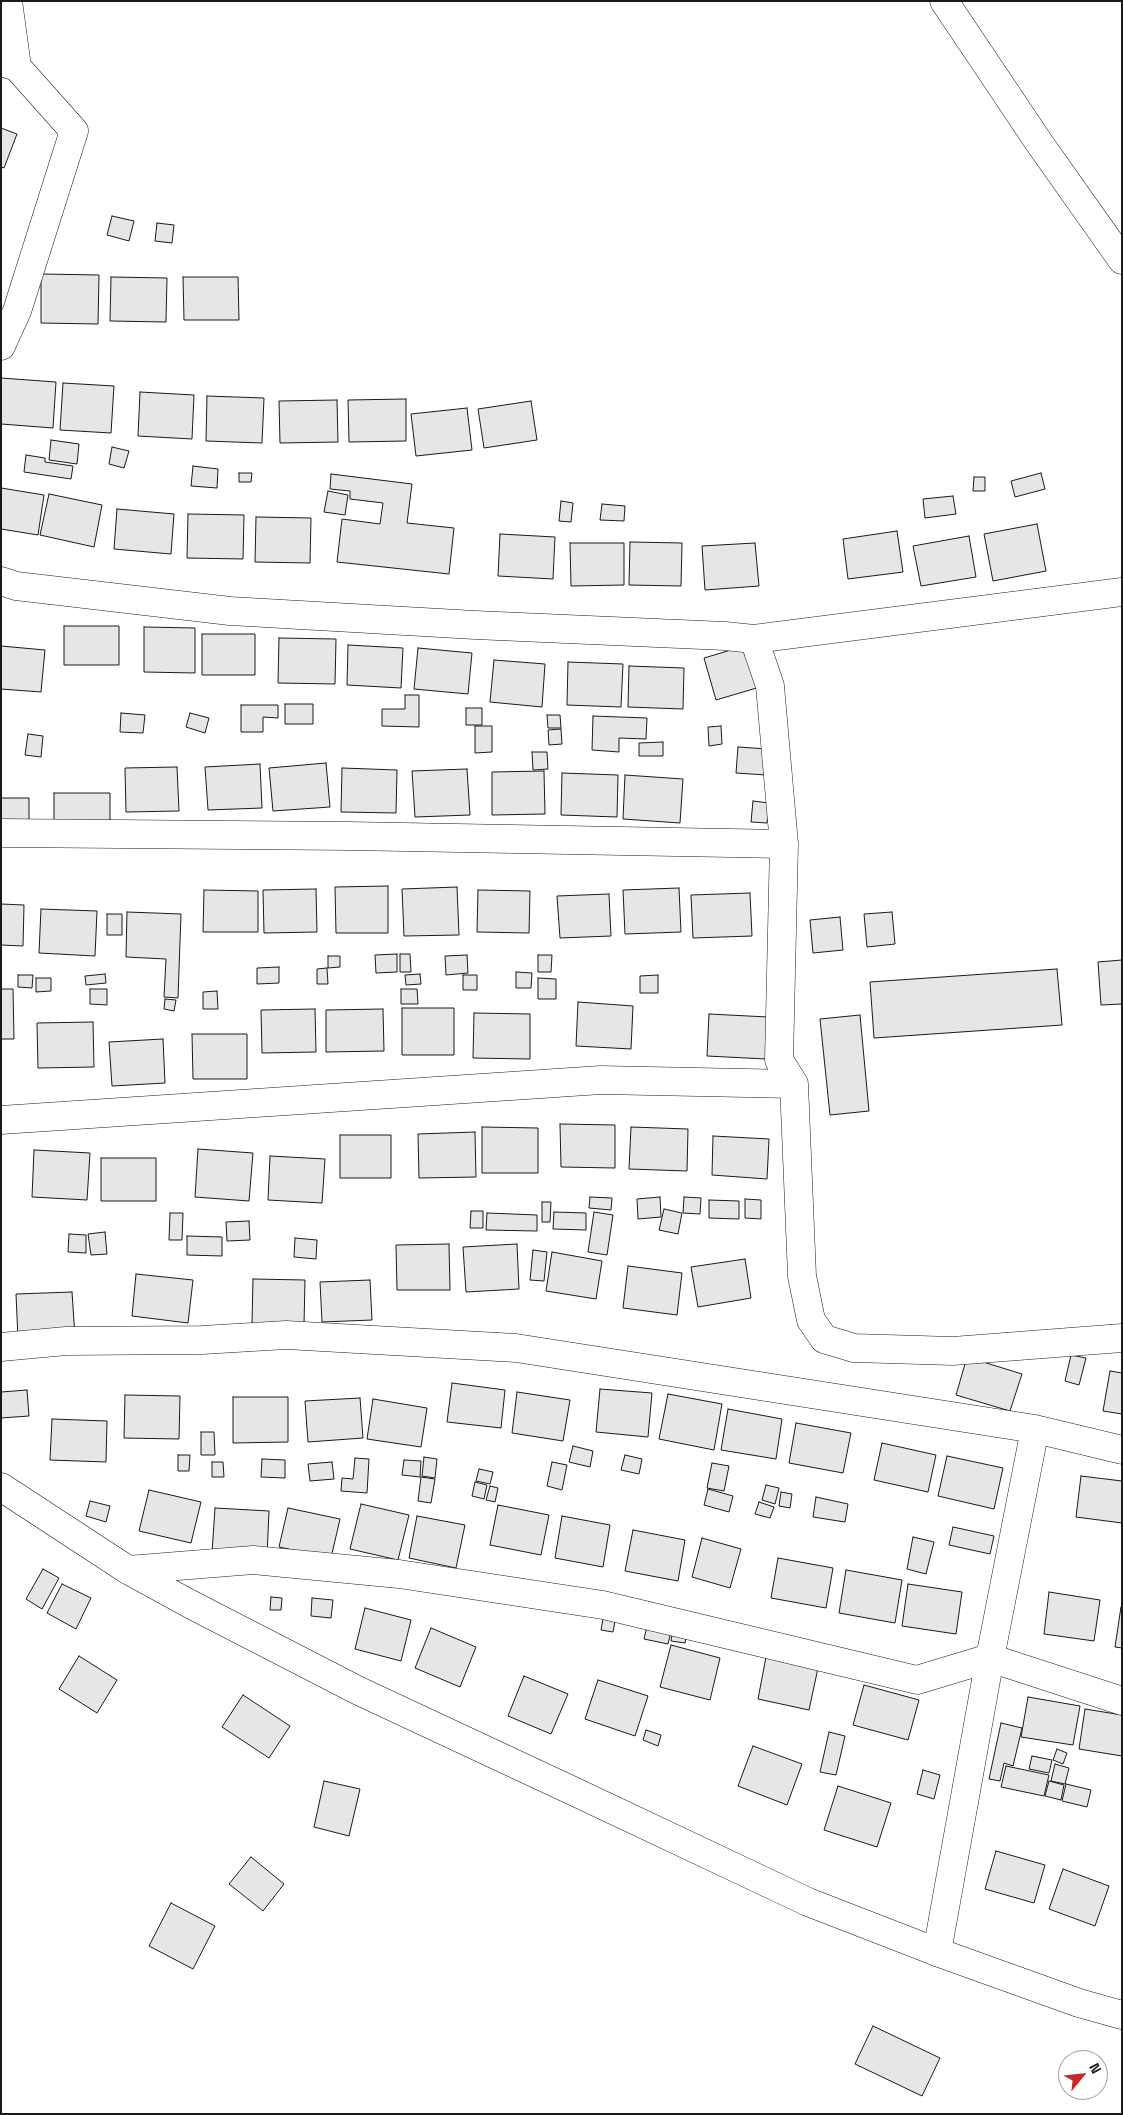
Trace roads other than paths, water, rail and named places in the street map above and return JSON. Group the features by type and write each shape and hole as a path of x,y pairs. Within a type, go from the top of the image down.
{"street":[{"path":"1,346 9,309 74,131 9,64 8,1"},
{"path":"944,1 1040,144 1122,260"},
{"path":"1,581 16,586 230,611 754,639 1122,592"},
{"path":"754,639 770,686 784,844 779,1060 794,1084 802,1276 811,1320 824,1339 854,1348 954,1350 1122,1338"},
{"path":"1,833 350,836 784,844"},
{"path":"1,1120 601,1080 794,1084"},
{"path":"1,1346 66,1341 202,1340 286,1335 516,1348 1035,1430 1122,1450"},
{"path":"936,1952 990,1658 1035,1430"},
{"path":"1,1487 128,1570 190,1604 386,1703 808,1902 936,1952 1079,2003 1122,2015"},
{"path":"128,1570 253,1560 398,1574 603,1605 917,1680 990,1658 1122,1701"}]}
